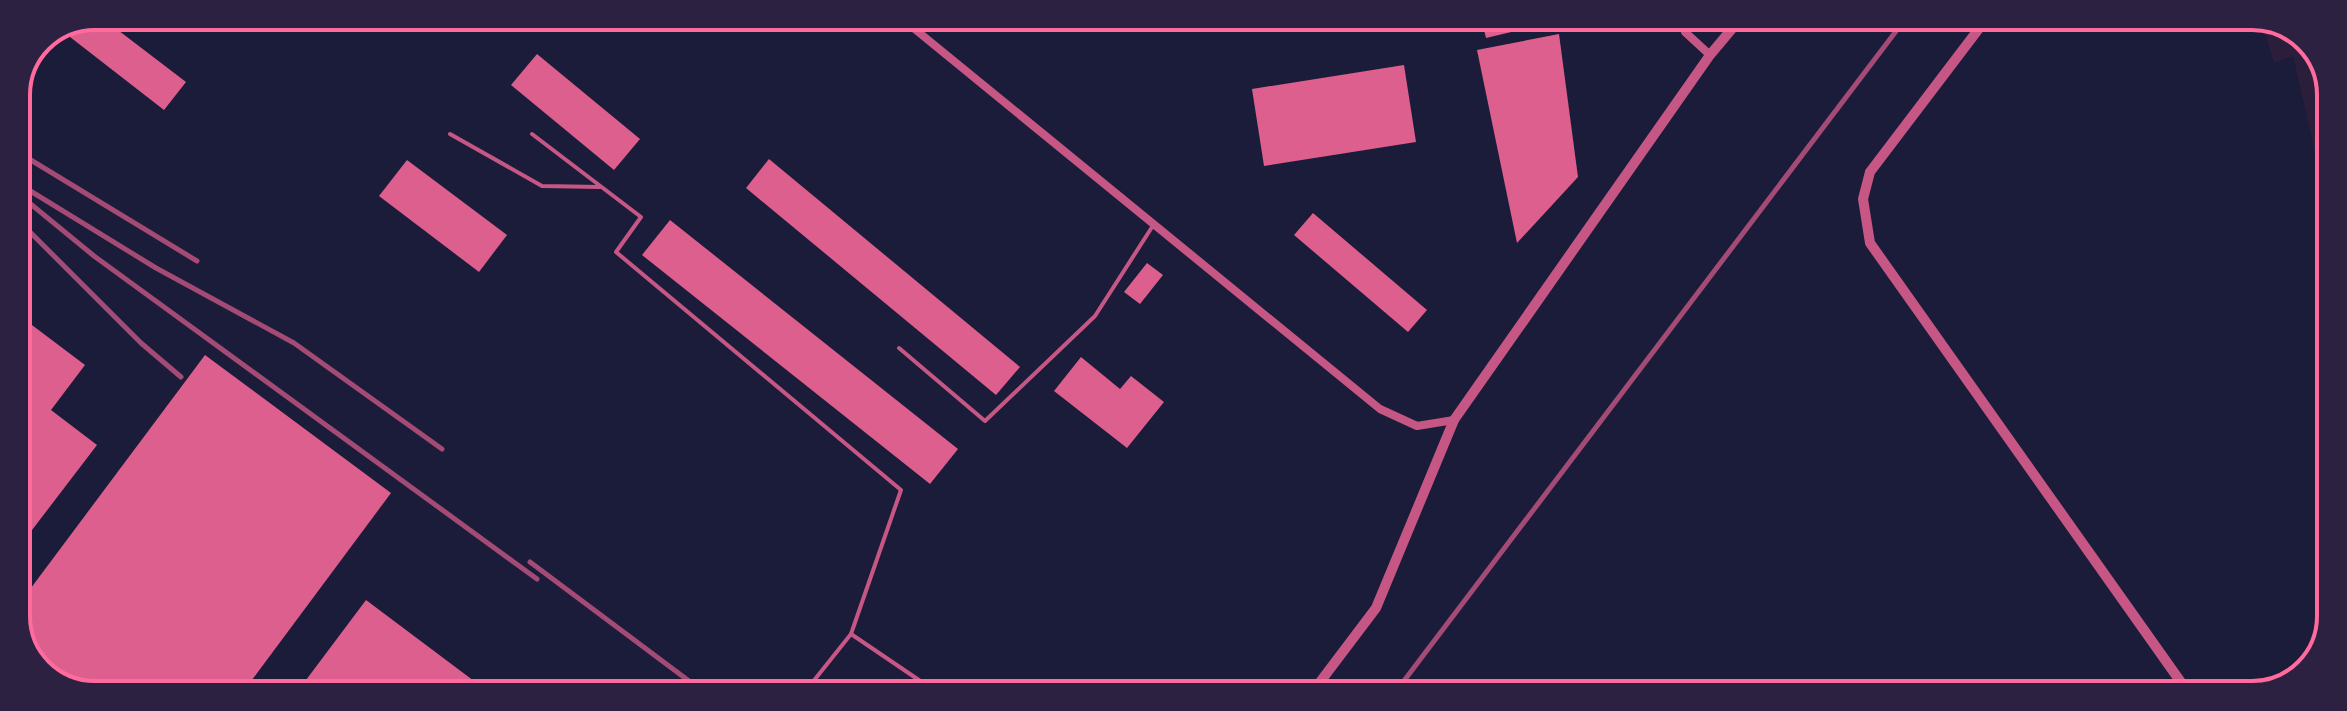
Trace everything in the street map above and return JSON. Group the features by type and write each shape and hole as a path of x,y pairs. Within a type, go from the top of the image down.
{"street":[{"path":"916,30 1380,409 1417,426 1454,420"},
{"path":"1684,30 1710,55"},
{"path":"1321,681 1376,608 1454,420 1710,55 1731,30"},
{"path":"1978,30 1870,172 1863,199 1870,243 2180,681"}],"lane":[{"path":"450,134 542,186 602,187"},
{"path":"532,134 641,217 616,252 901,490 851,634 814,681"},
{"path":"899,348 985,421 1095,316 1154,224"},
{"path":"851,634 920,681"}],"shaded area":[{"path":"2265,31 2295,46 2314,74 2317,91 2317,160 2293,56 2274,63"}],"building":[{"path":"118,30 186,82 164,110 68,36 82,31"},
{"path":"1484,30 1520,30 1486,38"},
{"path":"1559,34 1578,177 1517,243 1477,50"},
{"path":"537,54 640,139 614,170 511,85"},
{"path":"1404,65 1416,142 1264,166 1252,89"},
{"path":"769,159 1020,367 996,395 746,188"},
{"path":"407,160 507,235 479,272 379,196"},
{"path":"1313,213 1427,310 1408,332 1294,235"},
{"path":"670,220 958,449 930,484 642,255"},
{"path":"1147,263 1163,275 1140,304 1124,292"},
{"path":"30,324 85,365 51,410 97,445 30,533"},
{"path":"205,355 391,493 251,681 95,681 70,676 43,656 35,641 30,620 30,589"},
{"path":"1081,357 1120,389 1131,376 1164,402 1127,448 1054,391"},
{"path":"366,600 474,681 305,681"}],"railway":[{"path":"1404,681 1897,30"},
{"path":"30,160 197,261"},
{"path":"30,191 156,268 294,343 442,449"},
{"path":"30,203 94,256 537,579"},
{"path":"30,232 141,343 181,377"},
{"path":"530,562 689,681"}]}
